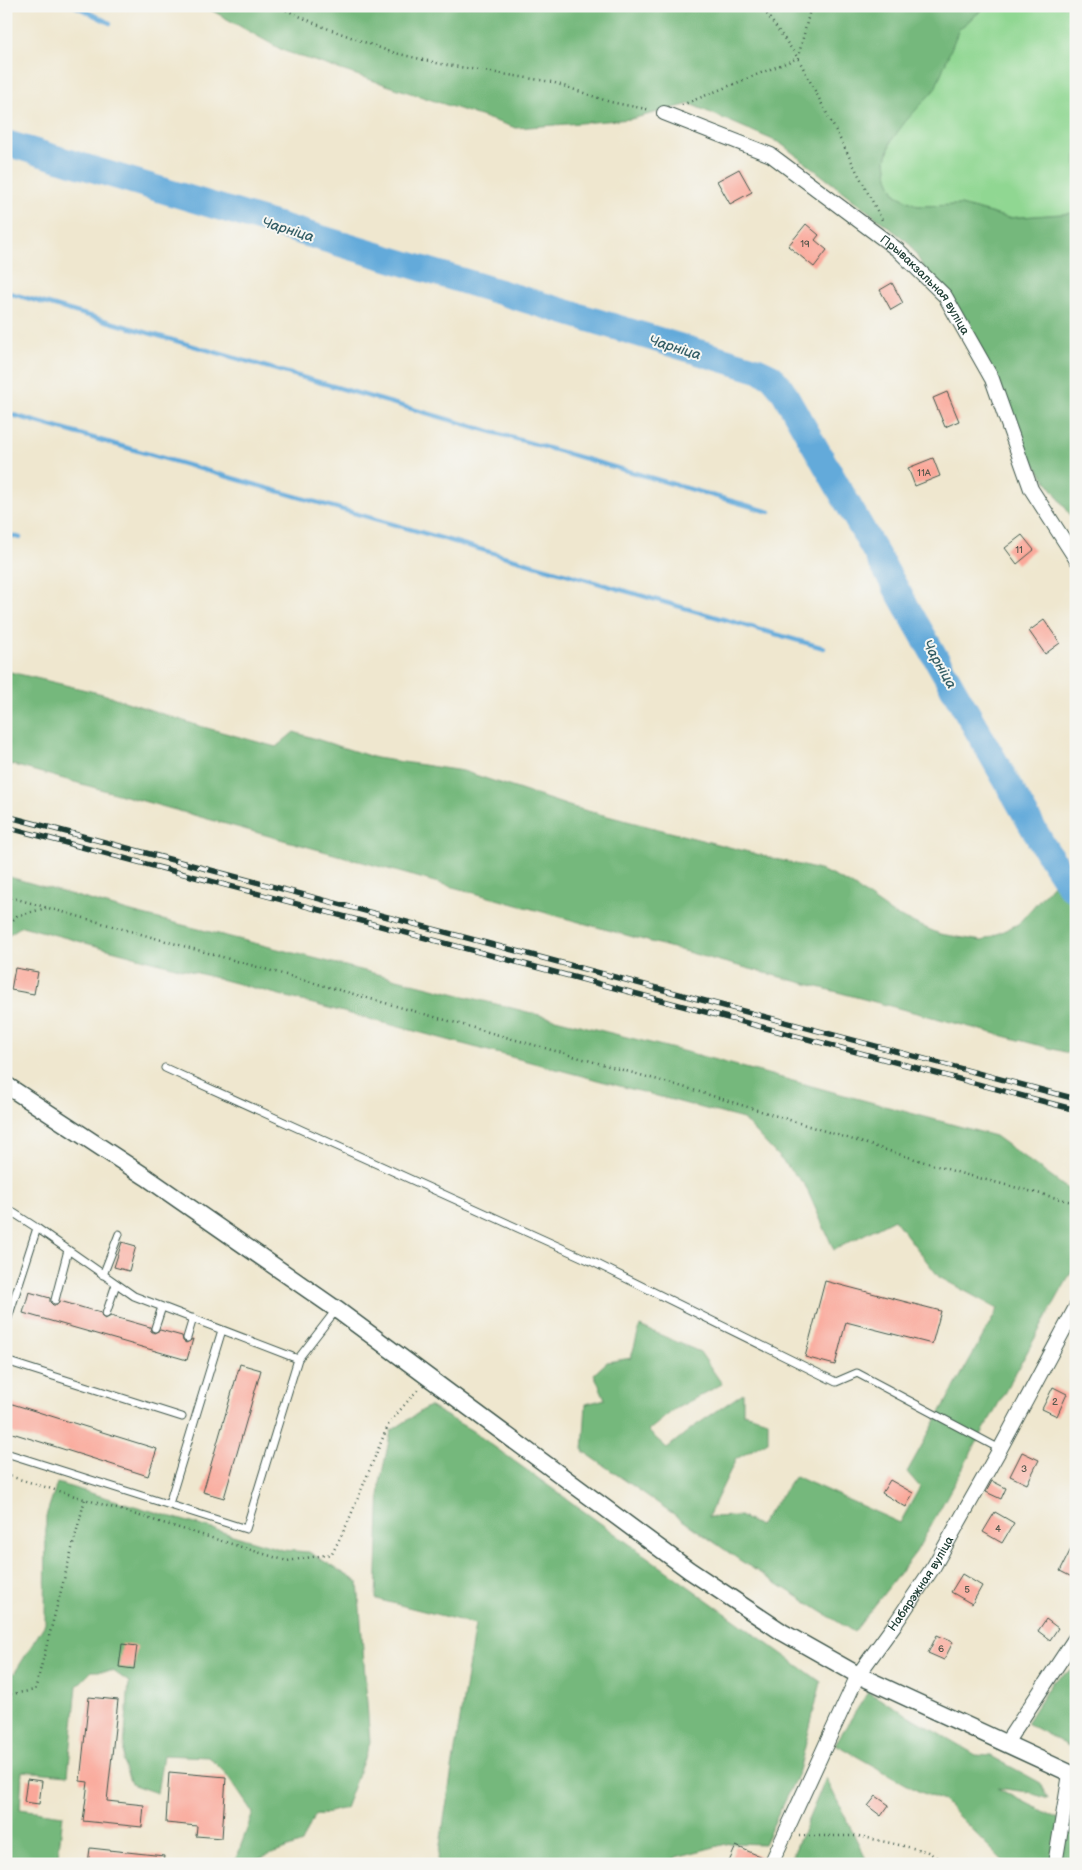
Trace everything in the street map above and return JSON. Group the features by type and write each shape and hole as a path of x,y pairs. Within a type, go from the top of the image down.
{"street":[{"name":"Прывакзальная вуліца","path":"664,112 771,155 898,250 945,296 992,379 1031,489 1076,559"},
{"path":"6,1085 146,1177 336,1309 689,1570 782,1632 858,1675 1073,1775 1055,1864"},
{"name":"Набярэжная вуліца","path":"771,1864 858,1675 934,1566 1000,1449 1076,1307"},
{"path":"1006,1743 1076,1637"}],"lane":[{"path":"164,1068 594,1263 836,1382 857,1373 1000,1449"},
{"path":"6,1208 134,1296 298,1359"},
{"path":"6,1324 37,1228"},
{"path":"103,1275 119,1234"},
{"path":"55,1300 68,1250"},
{"path":"106,1314 116,1284"},
{"path":"155,1328 162,1307"},
{"path":"6,1453 246,1529 298,1359 336,1309"},
{"path":"187,1338 193,1318"},
{"path":"169,1504 222,1330"},
{"path":"6,1361 182,1417"}],"path":[{"path":"277,6 321,26 391,52 441,64 552,82 610,102 664,112 798,58"},
{"path":"761,6 798,58 884,224"},
{"path":"798,58 811,6"},
{"path":"6,896 690,1089 963,1174 1076,1203"},
{"path":"6,927 17,916 48,908"},
{"path":"6,1695 35,1690 85,1499"},
{"path":"783,1836 858,1836 926,1851 948,1864"}],"green space":[{"path":"204,6 992,6 983,9 959,29 935,89 905,122 891,141 886,160 888,178 896,195 918,206 961,205 1008,218 1076,213 1076,523 1018,440 956,321 909,243 780,143 690,104 631,119 516,128 284,51"},
{"path":"992,6 1076,6 1076,213 1008,218 961,205 918,206 896,195 888,178 886,160 891,141 947,56 959,29 983,9"},
{"path":"6,671 103,694 196,725 276,747 294,732 376,758 463,771 572,807 823,871 850,884 893,914 940,934 982,941 1018,924 1076,858 1076,1055 716,960 6,763"},
{"path":"6,876 135,913 690,1053 995,1136 1076,1195 1076,1264 916,1552 854,1632 741,1561 583,1451 586,1404 605,1399 594,1374 607,1362 631,1358 640,1326 700,1352 722,1384 675,1409 648,1431 667,1448 692,1428 743,1393 743,1413 768,1420 768,1441 736,1459 708,1517 740,1516 759,1526 795,1476 900,1523 920,1487 907,1472 998,1309 939,1277 894,1219 834,1250 805,1185 743,1119 22,926 6,936"},
{"path":"429,1406 471,1430 821,1682 799,1771 764,1844 730,1843 676,1857 672,1864 437,1864 475,1624 376,1599 380,1483 391,1431"},
{"path":"57,1483 283,1550 309,1552 358,1582 370,1743 345,1808 314,1816 302,1843 253,1861 253,1864 234,1864 253,1813 227,1775 209,1757 163,1755 157,1793 131,1784 123,1762 129,1682 113,1671 92,1671 77,1686 68,1775 22,1771 20,1809 63,1815 57,1864 6,1864 6,1667 14,1674 45,1624 46,1516"},
{"path":"1076,1667 1076,1750 1026,1723 1052,1682"},
{"path":"868,1692 976,1755 991,1756 1039,1782 1048,1799 1029,1792 997,1788 1076,1828 1076,1864 1006,1864 943,1801 918,1791 835,1744"},
{"path":"826,1778 868,1863 869,1864 789,1864"}],"building":[{"path":"739,169 752,192 730,204 717,181"},
{"path":"806,224 819,235 815,240 827,250 814,267 788,246"},
{"path":"892,283 903,303 891,310 880,290"},
{"path":"947,392 959,421 945,427 933,398"},
{"path":"933,458 940,476 915,486 908,468"},
{"path":"1022,535 1034,550 1017,564 1005,548"},
{"path":"1044,620 1060,643 1045,654 1029,631"},
{"path":"15,968 38,972 34,994 11,990"},
{"path":"122,1242 136,1246 129,1271 114,1267"},
{"path":"825,1281 941,1311 932,1344 846,1322 835,1365 805,1357"},
{"path":"29,1292 50,1298 50,1302 53,1305 57,1305 60,1301 101,1313 105,1319 111,1316 150,1327 154,1333 160,1330 182,1336 183,1341 186,1343 193,1339 187,1360 23,1313"},
{"path":"240,1364 261,1370 224,1498 203,1492"},
{"path":"1053,1387 1067,1394 1057,1416 1042,1409"},
{"path":"6,1402 157,1449 148,1476 6,1431"},
{"path":"1022,1452 1039,1460 1027,1484 1010,1476"},
{"path":"890,1480 913,1493 906,1507 882,1493"},
{"path":"992,1481 1006,1488 1001,1499 986,1492"},
{"path":"995,1512 1014,1523 1002,1543 983,1532"},
{"path":"1076,1539 1076,1579 1060,1571"},
{"path":"962,1574 982,1586 972,1604 951,1592"},
{"path":"1046,1619 1058,1628 1050,1640 1038,1631"},
{"path":"937,1635 953,1642 944,1660 928,1653"},
{"path":"122,1644 137,1646 134,1669 119,1667"},
{"path":"89,1697 118,1700 107,1801 144,1805 142,1827 83,1821 88,1782 80,1781"},
{"path":"169,1772 226,1777 222,1838 196,1836 197,1826 166,1823"},
{"path":"27,1779 42,1781 39,1804 24,1802"},
{"path":"876,1796 889,1805 881,1816 868,1806"},
{"path":"736,1846 764,1858 762,1864 728,1864"},
{"path":"90,1848 164,1856 163,1864 88,1864"}],"waterway":[{"path":"75,6 110,23"},
{"name":"Чарніца","path":"6,143 758,370 771,376 782,389 1044,847 1070,887 1076,891"},
{"path":"6,292 770,512"},
{"path":"6,413 824,648"},
{"path":"6,534 20,538"}],"railway":[{"path":"6,816 1076,1099"},
{"path":"6,827 1076,1110"}]}
